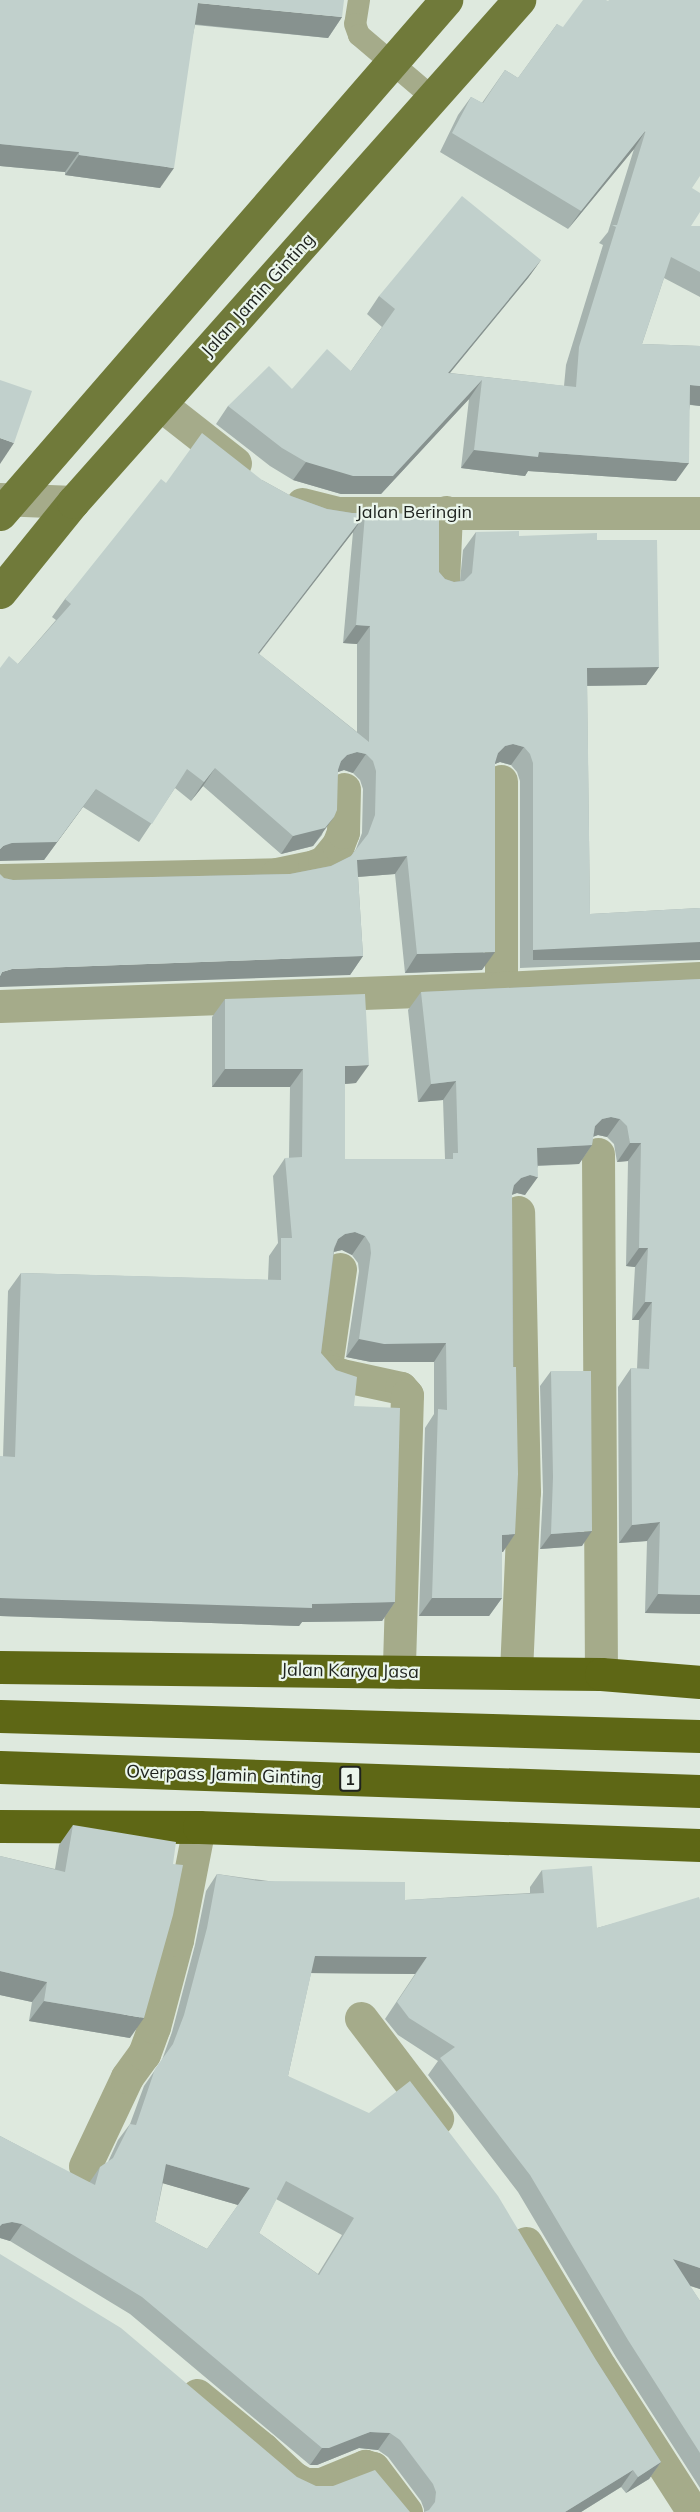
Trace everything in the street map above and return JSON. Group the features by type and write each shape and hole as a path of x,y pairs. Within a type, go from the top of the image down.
{"highway":[{"name":"Jalan Karya Jasa","path":"0,1666 516,1672 601,1674 700,1682"},
{"path":"0,1716 700,1736"},
{"name":"Overpass Jamin Ginting","path":"0,1767 700,1791"},
{"path":"0,1826 199,1827 700,1845"}],"main road":[{"path":"4,504 446,0"},
{"name":"Jalan Jamin Ginting","path":"0,592 73,502 519,0"}],"street":[{"name":"Jalan Beringin","path":"161,405 268,487 307,506 339,513 700,513"},
{"path":"4,504 73,502"},
{"path":"443,582 446,512"},
{"path":"501,782 501,988"},
{"path":"0,880 277,874 314,866 324,862 338,845 343,832 344,789"},
{"path":"0,1006 501,988 700,978"},
{"path":"598,1154 601,1674"},
{"path":"516,1672 524,1492 519,1212"},
{"path":"340,1269 326,1366 341,1375 401,1388 406,1395 399,1672"},
{"path":"85,2166 127,2077 144,2054 154,2027 177,1940 199,1827"},
{"path":"360,2019 452,2138"},
{"path":"513,2222 600,2367 693,2512"},
{"path":"172,2374 263,2449 294,2478 305,2484 321,2484 364,2466 372,2468 406,2512"}],"lane":[{"path":"359,0 355,24 358,34 433,98"}],"building":[{"path":"0,0 344,0 342,17 198,3 174,168 79,155 79,152 0,144"},
{"path":"583,0 700,0 700,176 692,188 700,193 700,212 691,226 700,226 700,272 671,257 642,344 700,346 700,386 690,385 689,463 539,452 538,457 474,450 482,380 393,476 353,476 306,462 282,448 228,406 269,366 292,389 327,349 351,371 395,309 379,296 462,196 541,260 448,373 576,387 579,347 616,227 612,225 617,225 646,130 581,211 452,133 471,97 483,103 505,70 518,78 557,24 563,27"},
{"path":"0,380 32,391 14,443 0,438"},
{"path":"202,433 262,480 291,496 327,509 352,513 439,514 439,572 445,579 454,582 464,581 472,573 476,532 519,531 519,536 597,533 597,540 657,540 659,667 587,668 590,914 700,908 700,942 533,950 533,763 524,747 513,744 505,746 498,753 495,763 495,952 417,954 407,856 357,860 363,956 12,969 2,972 0,976 0,874 4,878 13,880 290,874 331,866 351,856 368,834 375,815 376,771 373,761 366,754 357,752 347,755 341,761 338,770 337,810 325,828 293,836 215,768 204,782 187,769 152,824 96,789 57,842 12,843 0,849 0,668 9,656 18,664 71,604 65,599 161,479 166,483","holes":["365,514 356,625 370,626 369,742 258,653"]},
{"path":"700,979 700,1595 658,1594 660,1522 632,1525 631,1368 649,1369 652,1302 645,1302 648,1248 639,1248 641,1143 630,1143 627,1126 620,1119 611,1117 602,1119 595,1126 592,1145 537,1148 538,1177 530,1175 521,1178 514,1185 512,1194 513,1367 516,1367 518,1474 515,1534 502,1535 502,1598 432,1598 438,1409 447,1410 446,1343 384,1344 359,1339 371,1253 370,1244 365,1236 355,1232 345,1234 338,1239 334,1248 321,1353 336,1370 357,1377 354,1406 400,1408 395,1602 312,1604 312,1608 0,1598 0,1456 15,1457 21,1273 281,1280 281,1238 292,1238 285,1158 302,1157 303,1069 225,1069 225,999 365,994 369,1065 345,1066 345,1159 453,1159 453,1153 458,1153 456,1081 431,1084 421,992"},
{"path":"551,1371 591,1371 592,1531 551,1534 553,1477"},
{"path":"73,1825 176,1842 173,1864 183,1865 173,1915 144,2018 44,2001 47,1982 0,1971 0,1856 65,1872"},
{"path":"592,1866 597,1928 699,1897 700,1900 700,2268 673,2259 700,2301 700,2453 628,2340 530,2175 440,2058 455,2047 409,2018 397,2002 427,1957 315,1956 288,2076 369,2113 410,2081 498,2196 596,2360 661,2462 638,2477 633,2470 565,2512 424,2512 429,2510 435,2502 436,2492 433,2484 400,2440 390,2433 370,2432 329,2448 322,2448 142,2297 22,2224 12,2222 0,2226 0,2136 95,2185 100,2167 113,2158 130,2124 136,2125 155,2069 173,2044 184,2015 207,1928 217,1874 259,1881 405,1882 405,1900 544,1893 542,1870","holes":["166,2164 250,2188 207,2249 155,2222","286,2181 354,2218 319,2275 259,2233"]},
{"path":"0,2254 121,2328 297,2477 316,2486 333,2486 375,2470 410,2512 0,2512"}]}
